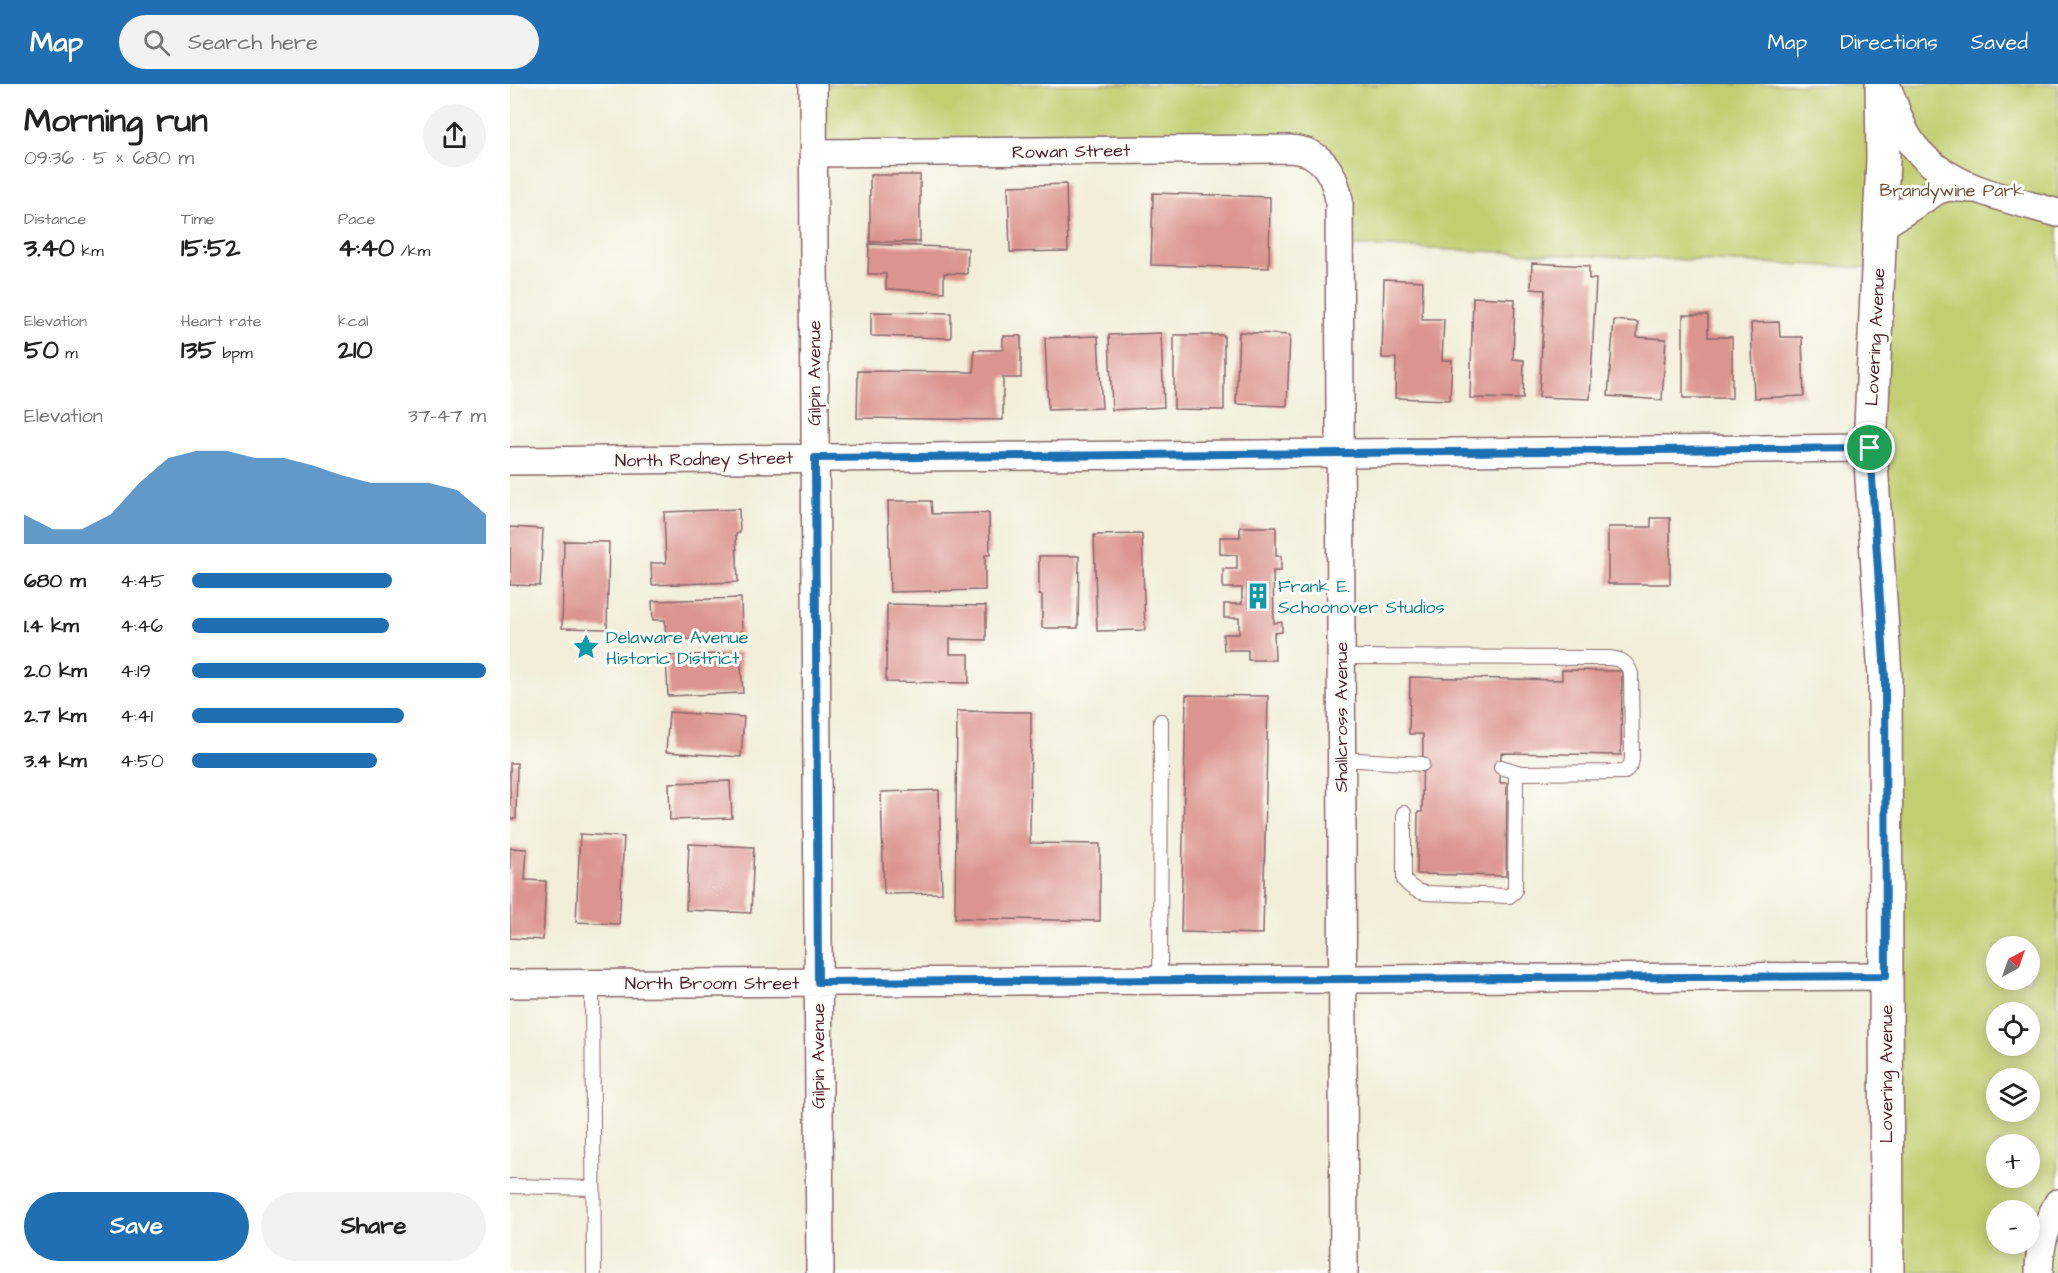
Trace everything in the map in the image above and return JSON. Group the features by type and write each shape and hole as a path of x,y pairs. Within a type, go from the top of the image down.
{"street":[{"name":"Gilpin Avenue","path":"813,84 820,1273"},
{"path":"1884,84 1909,139 1924,157 1942,171 1973,189"},
{"name":"Lovering Avenue","path":"1884,84 1883,159 1870,448 1885,676 1887,1273"},
{"name":"Rowan Street","path":"813,153 1291,148 1311,153 1324,165"},
{"name":"Shallcross Avenue","path":"1324,165 1333,178 1339,200 1344,1273"},
{"path":"1880,227 1938,190 1949,187 1973,189 2058,213"},
{"name":"North Rodney Street","path":"510,461 1870,448"},
{"name":"North Broom Street","path":"510,984 1886,976"},
{"path":"2039,1273 2039,1256 2051,1215 2058,1203"}],"lane":[{"path":"1341,657 1609,658 1624,661 1631,674 1632,758 1631,764 1624,772 1520,772 1501,767"},
{"path":"1160,981 1161,721"},
{"path":"1342,759 1422,764"},
{"path":"1404,813 1404,879 1409,886 1417,892 1425,893 1509,896 1515,891 1515,781 1520,772"},
{"path":"592,984 594,1273"},
{"path":"510,1186 594,1188"}],"green space":[{"name":"Brandywine Park","path":"813,84 2058,84 2058,1273 1887,1273 1878,268 1339,245 1339,200 1310,153 813,153"}],"building":[{"path":"870,175 920,175 920,242 870,242"},
{"path":"1066,184 1068,251 1010,252 1008,186"},
{"path":"1153,193 1270,197 1269,268 1151,265"},
{"path":"869,244 968,248 967,274 944,273 944,292 886,289 886,274 868,274"},
{"path":"1532,263 1589,266 1589,279 1596,279 1590,399 1539,397 1545,290 1531,289"},
{"path":"1384,279 1423,281 1422,319 1444,319 1442,360 1452,360 1450,400 1395,398 1396,358 1382,358"},
{"path":"1473,297 1515,299 1513,359 1524,360 1523,399 1470,398"},
{"path":"871,312 951,313 951,338 871,336"},
{"path":"1683,315 1708,315 1708,337 1732,337 1732,398 1683,398"},
{"path":"1614,320 1638,322 1637,337 1666,339 1662,400 1608,396"},
{"path":"1779,322 1780,337 1802,337 1804,396 1754,398 1751,323"},
{"path":"1239,332 1290,335 1287,406 1236,404"},
{"path":"1161,333 1164,407 1112,410 1109,335"},
{"path":"1174,335 1224,335 1224,410 1174,409"},
{"path":"1003,336 1021,336 1021,378 1003,378 1003,420 857,418 858,371 974,372 974,350 1003,350"},
{"path":"1098,336 1102,408 1048,410 1045,338"},
{"path":"888,501 931,501 932,514 989,513 990,555 985,555 985,590 890,592"},
{"path":"739,509 740,533 736,534 738,582 652,585 651,563 666,563 664,512"},
{"path":"1651,518 1670,518 1670,584 1608,584 1608,527 1651,527"},
{"path":"510,527 543,529 540,586 510,585"},
{"name":"Frank E. Schoonover Studios","path":"1240,527 1276,527 1276,556 1281,556 1281,571 1273,571 1274,623 1282,622 1282,632 1274,633 1275,660 1248,660 1248,650 1224,650 1223,634 1239,634 1239,618 1224,618 1224,604 1242,604 1242,588 1223,588 1223,569 1237,569 1237,555 1220,554 1220,537 1240,537"},
{"path":"1142,534 1145,630 1097,631 1094,535"},
{"path":"564,541 609,542 607,629 562,628"},
{"path":"1039,556 1079,556 1078,628 1042,628"},
{"path":"741,598 742,637 666,640 665,620 653,620 652,601"},
{"path":"887,604 986,606 986,640 950,639 950,654 969,654 969,683 886,682"},
{"path":"740,653 743,693 668,696 666,656"},
{"path":"1562,670 1622,671 1621,755 1501,753 1500,783 1507,783 1506,876 1417,874 1418,812 1422,812 1423,734 1409,734 1410,677 1562,680"},
{"path":"1186,695 1268,696 1263,934 1181,932"},
{"path":"957,711 1031,712 1030,843 1100,844 1100,921 955,918"},
{"path":"669,712 744,717 741,757 666,752"},
{"path":"510,763 517,763 516,819 510,819"},
{"path":"730,781 732,818 670,820 669,783"},
{"path":"939,790 942,893 884,894 881,792"},
{"path":"580,834 624,837 619,924 576,922"},
{"path":"689,844 754,847 751,913 686,910"},
{"path":"510,848 527,849 525,880 546,881 543,940 510,938"}],"place":[{"name":"Frank E. Schoonover Studios","path":"1258,596"},
{"name":"Delaware Avenue Historic District","path":"586,647"}],"route":[{"path":"1870,448 1885,676 1886,976 818,982 815,458 1870,448"}]}
